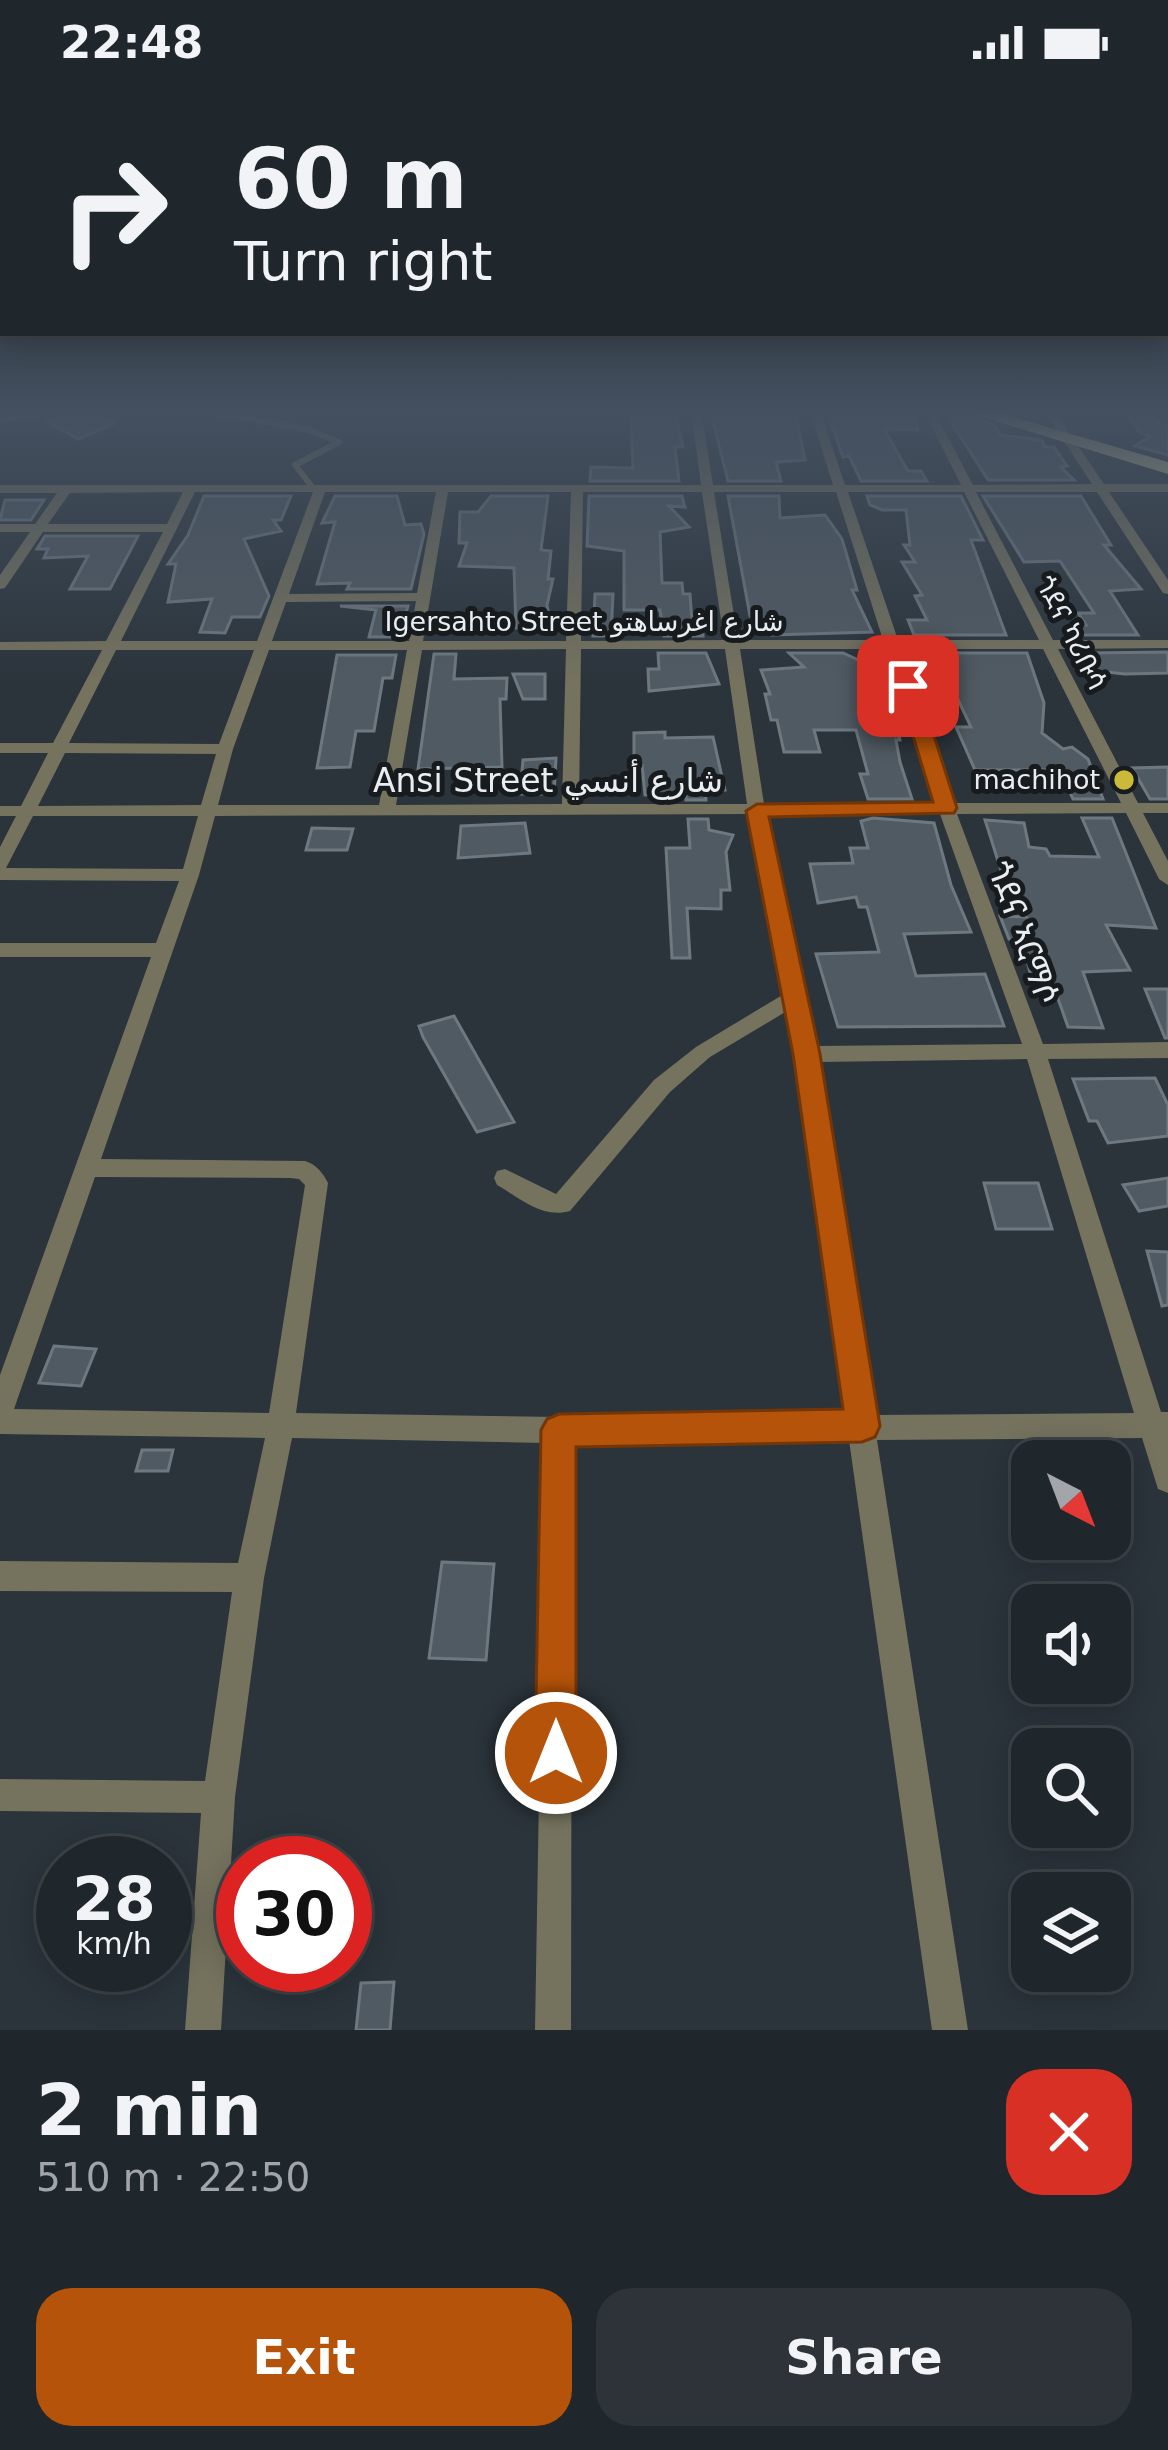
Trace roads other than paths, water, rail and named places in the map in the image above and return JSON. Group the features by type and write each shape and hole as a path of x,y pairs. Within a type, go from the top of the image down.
{"street":[{"path":"0,585 57,502"},
{"path":"0,864 184,502"},
{"path":"312,502 225,749 190,875 0,1417 280,1429 1157,1424"},
{"path":"387,810 440,502"},
{"path":"570,810 576,502"},
{"path":"712,502 757,811 806,1054 950,2030"},
{"name":"ጎደና ኣርማሶ","path":"845,502 946,808 1035,1050 1157,1424 1168,1480"},
{"name":"ጎደና ካሪቡሳ","path":"972,502 1168,879"},
{"path":"1109,502 1168,590"},
{"path":"0,528 170,528"},
{"path":"280,598 421,597"},
{"name":"Igersahto Street شارع اغرساهتو","path":"0,646 1168,644"},
{"path":"0,748 225,749"},
{"name":"Ansi Street شارع أنسي","path":"0,811 1168,808"},
{"path":"0,874 190,875"},
{"path":"0,950 163,950"},
{"path":"506,1178 548,1203 562,1204 662,1086 718,1042 792,999"},
{"path":"806,1054 1168,1050"},
{"path":"86,1168 290,1168 313,1176 317,1184 280,1429 249,1578 219,1797 202,2030"},
{"path":"553,2030 559,1430"},
{"path":"0,1576 249,1578"},
{"path":"0,1795 219,1797"}],"place":[{"name":"machihot","path":"1124,780"}]}
